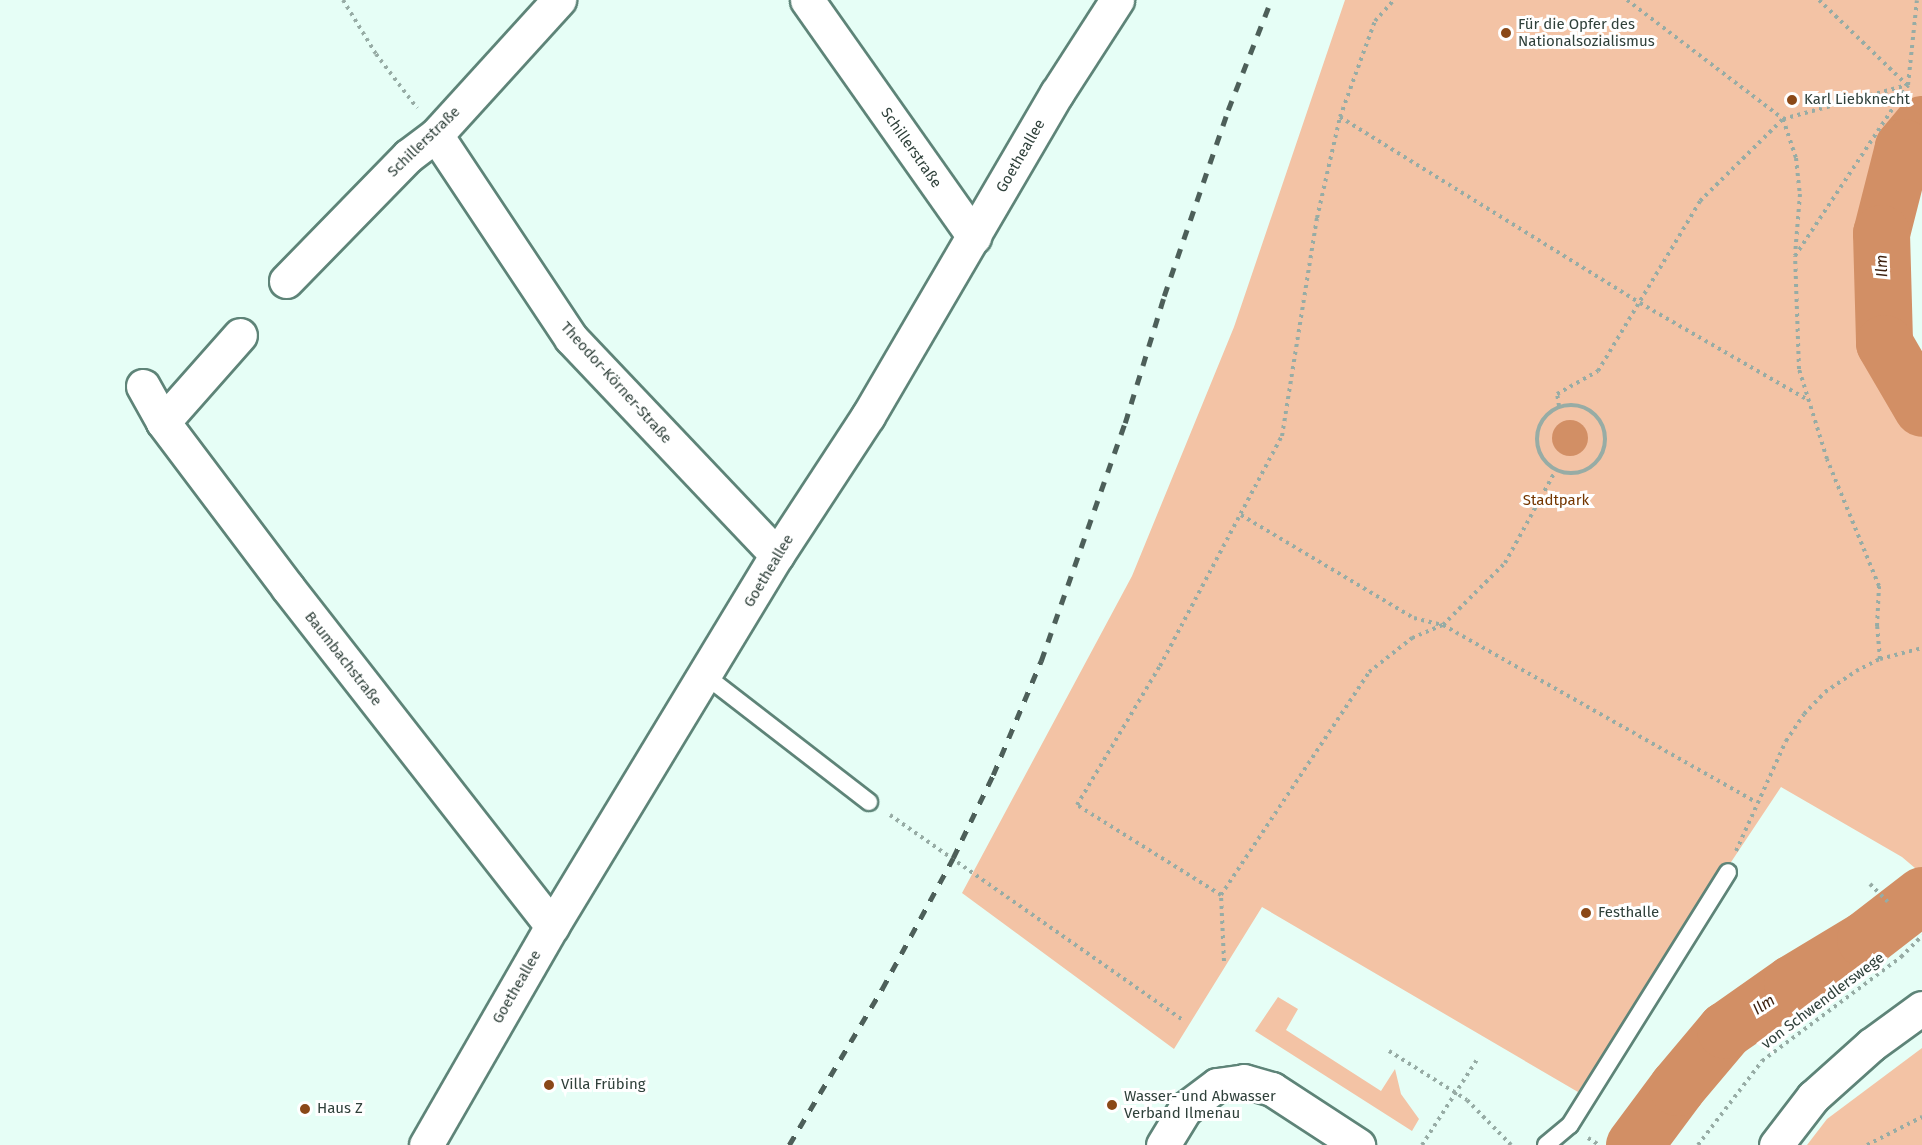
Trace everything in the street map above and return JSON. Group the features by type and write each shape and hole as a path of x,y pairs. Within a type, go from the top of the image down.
{"street":[{"name":"Schillerstraße","path":"286,281 408,156 436,135 559,0"},
{"name":"Schillerstraße","path":"807,0 974,237"},
{"name":"Goetheallee","path":"426,1145 552,926 706,676 777,555 868,416 1057,93 1117,0"},
{"name":"Theodor-Körner-Straße","path":"436,135 571,338 777,555"},
{"path":"163,422 240,335"},
{"name":"Baumbachstraße","path":"143,386 163,422 288,588 552,926"},
{"path":"1776,1145 1813,1096 1871,1045 1922,1008"},
{"path":"1163,1145 1185,1108 1217,1085 1244,1082 1272,1089 1358,1145"}],"lane":[{"path":"706,676 869,802"},
{"path":"1546,1145 1570,1125 1728,872"}],"path":[{"path":"343,0 376,54 436,135"},
{"path":"1221,895 1077,805 1160,666 1282,436 1317,218 1340,117 1375,21 1394,0"},
{"path":"1627,0 1783,119 1796,158 1800,194 1795,256 1799,369 1827,459 1879,586 1877,626 1880,659"},
{"path":"1819,0 1908,85"},
{"path":"1795,256 1908,85 1917,0"},
{"path":"1559,406 1557,394 1598,371 1700,201 1783,119 1908,85"},
{"path":"1340,117 1640,303 1808,400"},
{"path":"1572,404 1593,413 1604,430 1605,440 1600,456 1585,470 1567,473 1556,470 1544,461 1537,447 1536,438 1543,418 1559,406 1572,404"},
{"path":"1224,961 1221,895 1369,672 1412,638 1443,625 1505,563 1556,470"},
{"path":"1241,515 1414,618 1443,625 1756,802"},
{"path":"1728,872 1756,802 1786,741 1804,714 1825,692 1856,671 1880,659 1922,648"},
{"path":"869,802 923,836 981,881 1184,1022"},
{"path":"1870,884 1888,902"},
{"name":"von Schwendlerswege","path":"1698,1145 1762,1061 1901,957 1922,936"},
{"path":"1389,1051 1467,1100 1511,1145"},
{"path":"1422,1145 1478,1058"},
{"path":"1867,1145 1922,1117"},
{"path":"1587,1138 1599,1145"}],"green space":[{"name":"Stadtpark","path":"1345,0 1922,0 1922,124 1903,147 1881,233 1884,343 1922,408 1922,874 1902,857 1781,787 1578,1092 1262,907 1174,1049 962,893 1132,576 1234,327"},
{"path":"1278,997 1298,1009 1286,1030 1381,1091 1395,1069 1401,1094 1419,1119 1412,1131 1255,1031"},
{"path":"1922,1048 1922,1145 1807,1145 1827,1119"}],"shaded area":[{"path":"1570,420 1583,425 1588,438 1583,451 1570,456 1557,451 1552,438 1557,425"}],"waterway":[{"name":"Ilm","path":"1922,124 1903,147 1881,233 1884,343 1922,408"},
{"name":"Ilm","path":"1634,1145 1677,1087 1725,1030 1792,983 1865,939 1922,895"}],"railway":[{"path":"789,1145 882,989 953,858 993,775 1041,661 1125,423 1164,296 1228,110 1271,0"}],"place":[{"name":"Für die Opfer des Nationalsozialismus","path":"1506,33"},
{"name":"Karl Liebknecht","path":"1792,100"},
{"name":"Festhalle","path":"1586,913"},
{"name":"Villa Frübing","path":"549,1085"},
{"name":"Wasser- und Abwasser Verband Ilmenau","path":"1112,1105"},
{"name":"Haus Z","path":"305,1109"}]}
